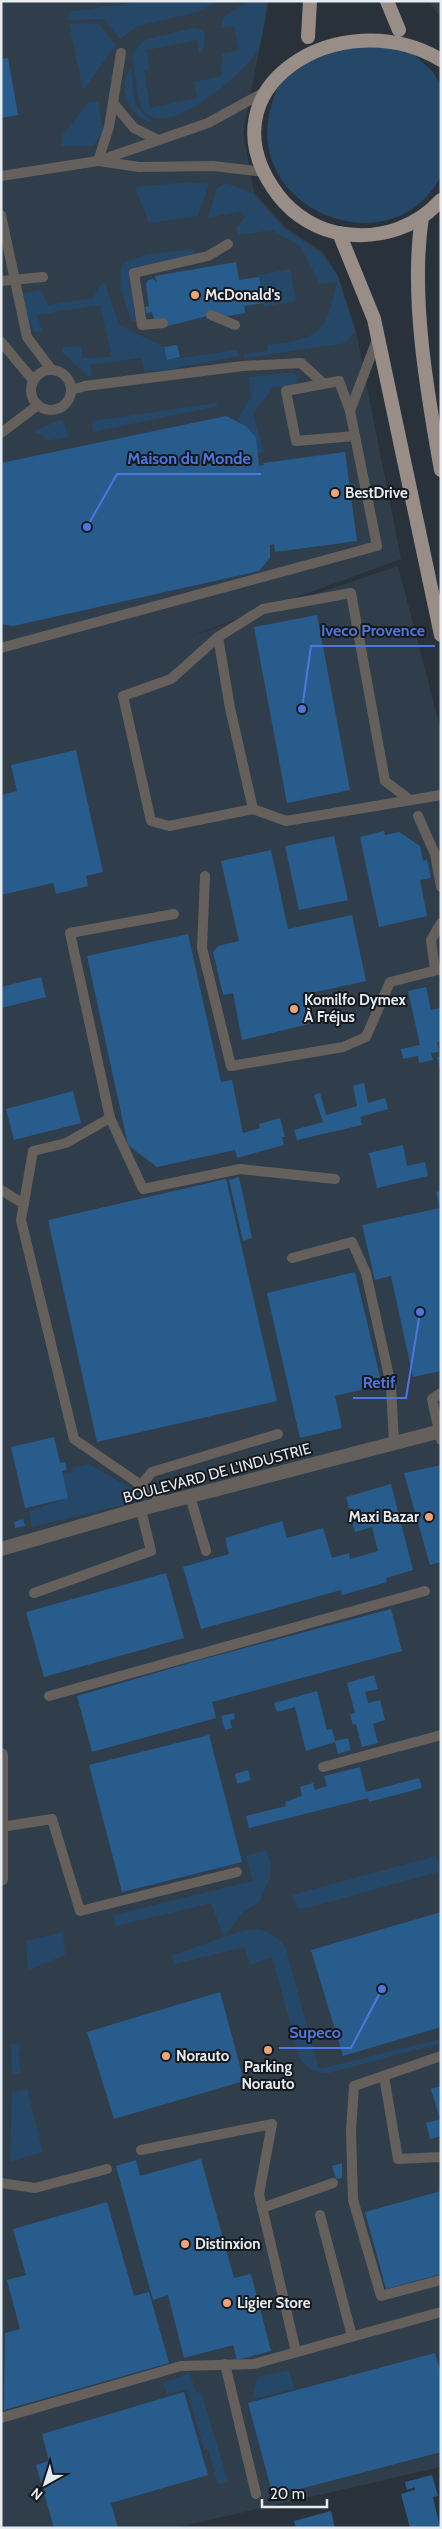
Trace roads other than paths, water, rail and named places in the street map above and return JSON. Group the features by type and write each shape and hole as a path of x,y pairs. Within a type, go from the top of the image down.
{"main road":[{"path":"308,37 310,1"},
{"path":"387,1 399,30"},
{"path":"384,26 399,30 425,44 441,60"},
{"path":"323,31 308,37 280,61 261,94 255,133 264,172 277,193 294,212 308,221 339,233 374,235 407,226 422,217 441,200"},
{"path":"422,217 419,234 420,308 431,412 441,470"},
{"path":"339,233 361,284 378,337 441,635"}],"street":[{"name":"BOULEVARD DE L'INDUSTRIE","path":"1,1549 167,1502 394,1443 440,1434"},
{"path":"1,1754 1,1879"}],"lane":[{"path":"98,161 114,104 115,81 121,53"},
{"path":"1,176 98,161 156,139 208,123 261,94"},
{"path":"114,104 134,128 156,139"},
{"path":"98,161 138,167 213,166 264,172"},
{"path":"1,215 27,337 50,369"},
{"path":"163,323 142,325 134,273 208,256 228,244"},
{"path":"1,281 43,277"},
{"path":"211,315 235,325"},
{"path":"350,411 378,337"},
{"path":"1,342 33,380"},
{"path":"71,390 85,386 243,366 301,363 323,383"},
{"path":"50,369 63,373 71,390 70,396 62,407 50,410 38,405 31,393 33,380 40,372 50,369"},
{"path":"1,648 377,546 355,436 350,411 339,381 286,391 296,441 355,436"},
{"path":"1,433 38,405"},
{"path":"410,800 385,781 351,593 262,609 218,637 171,679 123,696 151,821 169,826 253,809 286,821 441,795"},
{"path":"218,637 230,708 253,809"},
{"path":"418,816 435,854 441,887"},
{"path":"205,876 202,948 231,1066 343,1047 366,1037 390,982 438,969 431,940 441,924"},
{"path":"174,914 70,933 110,1118 143,1189 240,1169 335,1179"},
{"path":"110,1118 66,1143 33,1151 21,1220 74,1439 167,1502"},
{"path":"1,1190 24,1204"},
{"path":"292,1258 352,1242 366,1273 391,1385 394,1443"},
{"path":"440,1434 432,1399 441,1393"},
{"path":"141,1485 152,1472 278,1434"},
{"path":"190,1496 206,1551"},
{"path":"34,1593 150,1551 141,1510"},
{"path":"49,1696 425,1591"},
{"path":"323,1767 441,1735"},
{"path":"2,1827 52,1819 80,1911 237,1872"},
{"path":"441,2056 354,2086 352,2130 353,2200 381,2296 441,2280"},
{"path":"384,2076 398,2159 441,2157"},
{"path":"141,2150 272,2124 260,2178 259,2194 296,2352"},
{"path":"1,2183 35,2188 107,2169"},
{"path":"262,2208 333,2183"},
{"path":"320,2215 352,2336"},
{"path":"1,2418 181,2366 254,2364 441,2312"},
{"path":"225,2364 256,2494"}],"place":[{"name":"McDonald's","path":"195,295"},
{"name":"BestDrive","path":"335,493"},
{"name":"Maison du Monde","path":"87,527"},
{"name":"Iveco Provence","path":"302,709"},
{"name":"Komilfo Dymex À Fréjus","path":"294,1009"},
{"name":"Retif","path":"420,1312"},
{"name":"Maxi Bazar","path":"429,1517"},
{"name":"Supeco","path":"382,1989"},
{"name":"Parking Norauto","path":"268,2050"},
{"name":"Norauto","path":"166,2056"},
{"name":"Distinxion","path":"185,2244"},
{"name":"Ligier Store","path":"227,2303"}]}
